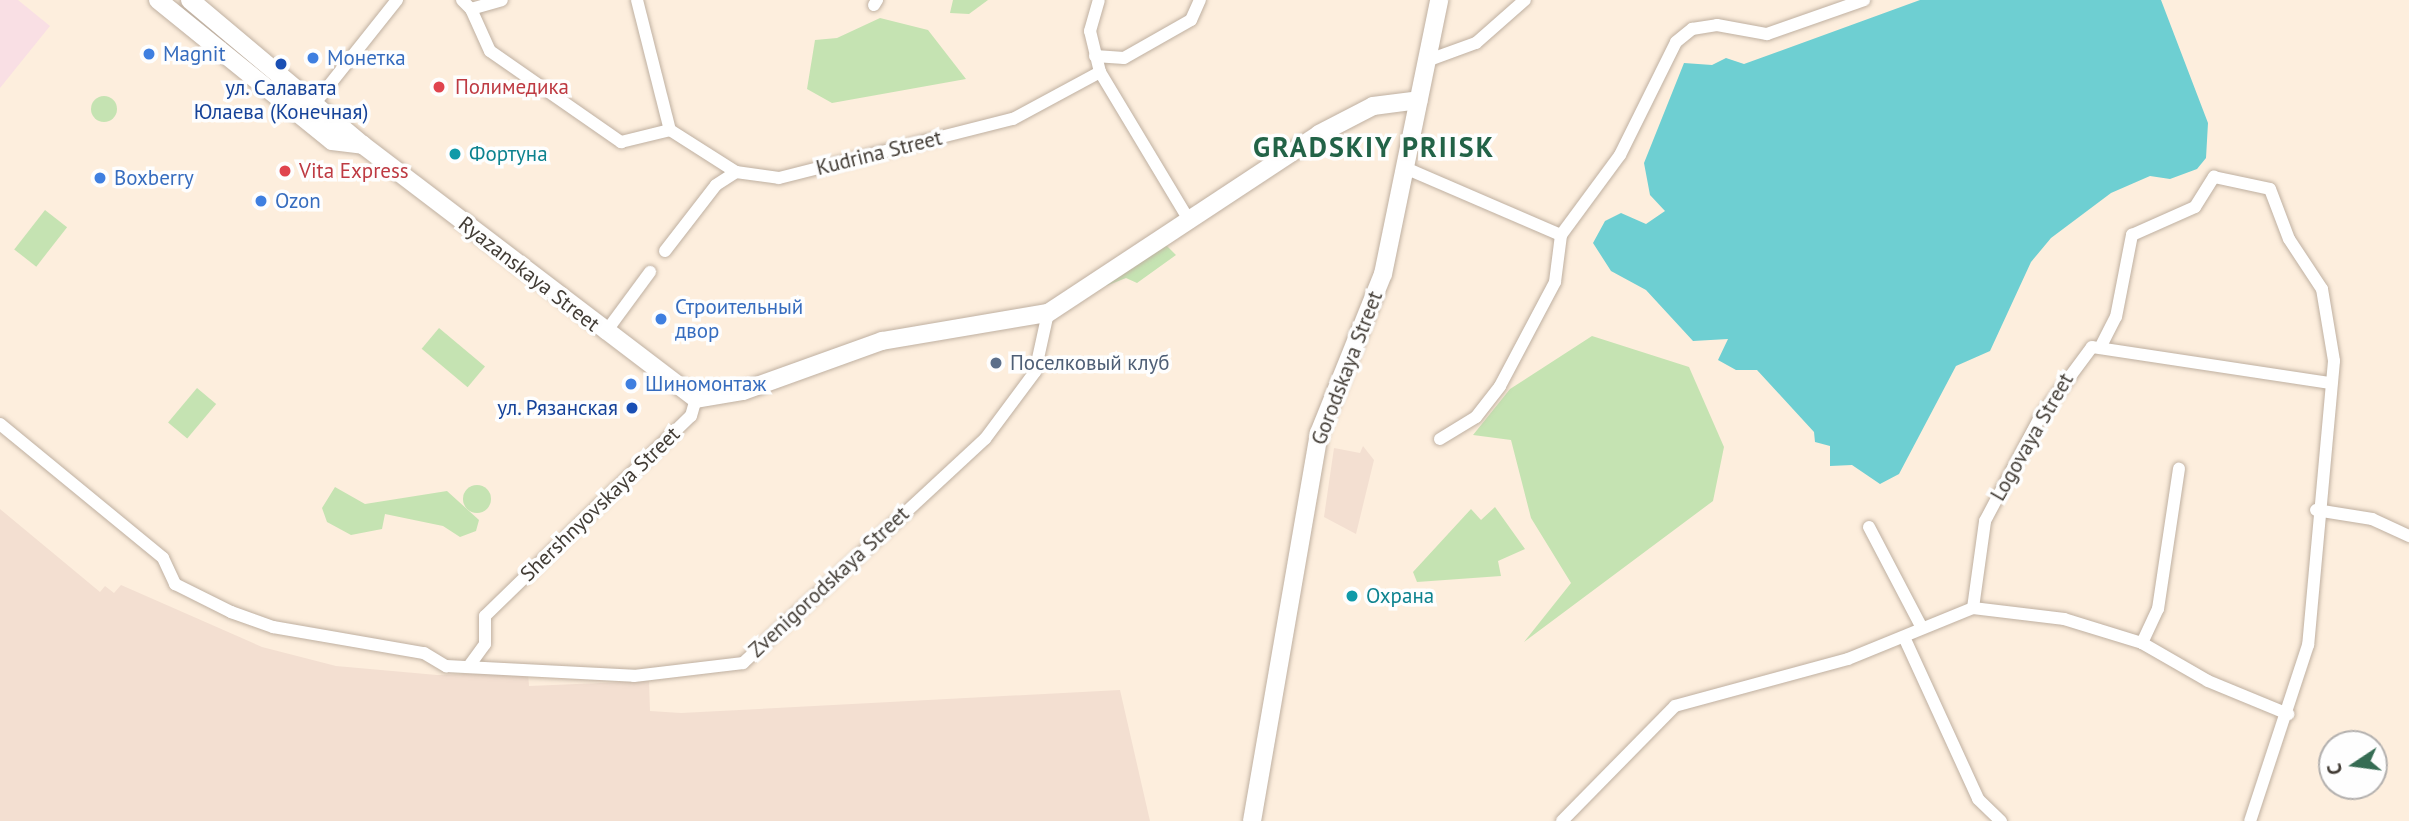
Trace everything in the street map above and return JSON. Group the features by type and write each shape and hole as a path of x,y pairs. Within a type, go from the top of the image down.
{"street":[{"path":"158,0 332,141 363,145"},
{"name":"Ryazanskaya Street","path":"190,0 363,145 606,333 696,399"},
{"path":"303,118 397,0"},
{"path":"502,0 466,4 490,51 621,142 670,130"},
{"path":"637,0 670,130 737,172 716,185 665,251"},
{"path":"1099,0 1090,32 1100,72 1190,222"},
{"path":"1095,56 1124,58 1191,20 1200,0"},
{"name":"Gorodskaya Street","path":"1252,821 1319,433 1382,274 1403,167 1429,60 1439,0"},
{"path":"1429,60 1476,43 1525,0"},
{"path":"1440,439 1476,417 1500,386 1555,282 1561,235 1620,155 1676,42 1692,29 1717,25 1768,34 1864,0"},
{"path":"231,60 244,44"},
{"name":"Kudrina Street","path":"737,172 779,178 1013,119 1100,72"},
{"path":"696,399 743,391 882,341 1048,313 1362,110 1419,100"},
{"path":"716,185 718,160"},
{"path":"1403,167 1561,235"},
{"path":"2250,821 2288,714 2308,645 2316,510 2331,383 2322,289 2289,239 2270,189 2214,177 2195,208 2132,234 2116,317 2102,344 2154,360 2331,383"},
{"path":"606,333 650,272"},
{"name":"Zvenigorodskaya Street","path":"0,424 163,558 176,584 273,627 469,666 538,667 576,678 743,663 985,439 1035,372 1048,313"},
{"name":"Logovaya Street","path":"1973,608 1984,521 2078,358 2102,344"},
{"name":"Shershnyovskaya Street","path":"469,666 485,644 485,617 691,416 696,399"},
{"path":"2143,643 2158,609 2179,469"},
{"path":"2316,510 2372,519 2409,536"},
{"path":"1869,527 1921,626"},
{"path":"1562,821 1675,706 1904,637 1921,626 1973,608 2064,619 2143,643 2208,681 2288,714"},
{"path":"1904,637 1978,799 2001,821"}],"shaded area":[{"path":"0,0 18,0 50,26 0,88"},
{"path":"1363,446 1374,460 1356,534 1324,517 1334,448 1360,453"},
{"path":"0,509 100,592 105,586 114,593 121,585 262,647 336,666 437,675 528,672 529,686 649,681 650,711 681,713 1120,690 1150,821 0,821"}],"green space":[{"path":"953,0 988,0 969,14 950,13"},
{"path":"880,18 928,30 966,79 832,103 807,89 815,40 837,38"},
{"path":"104,96 113,100 117,109 113,118 104,122 95,118 91,109 95,100"},
{"path":"45,210 67,227 36,267 14,249"},
{"path":"1162,241 1176,255 1137,283 1126,278 1106,286 1103,278"},
{"path":"439,328 485,367 468,387 422,349"},
{"path":"1592,336 1689,367 1724,447 1713,501 1524,642 1571,583 1531,518 1511,440 1473,435 1510,389"},
{"path":"197,388 216,404 187,439 168,422"},
{"path":"477,485 487,489 491,499 487,509 477,513 467,509 463,499 467,489"},
{"path":"335,487 365,504 447,491 479,520 476,531 460,537 443,526 385,514 382,529 351,535 327,522 322,508"},
{"path":"1495,507 1525,549 1498,561 1501,576 1417,582 1413,572 1471,509 1481,520"}],"water":[{"path":"1920,0 2161,0 2208,123 2206,158 2197,169 2170,179 2150,176 2111,193 2051,238 2031,262 1990,351 1956,366 1899,474 1880,484 1852,465 1830,466 1830,446 1815,442 1814,432 1757,370 1736,370 1718,360 1728,339 1693,341 1646,290 1611,271 1593,243 1605,221 1621,213 1646,224 1665,211 1650,195 1644,163 1684,63 1712,65 1726,58 1744,64"}],"place":[{"name":"Magnit","path":"149,54"},
{"name":"Монетка","path":"313,58"},
{"name":"ул. Салавата Юлаева (Конечная)","path":"281,64"},
{"name":"Полимедика","path":"439,87"},
{"name":"Фортуна","path":"455,154"},
{"name":"Vita Express","path":"285,171"},
{"name":"Boxberry","path":"100,178"},
{"name":"Ozon","path":"261,201"},
{"name":"Строительный двор","path":"661,319"},
{"name":"Поселковый клуб","path":"996,363"},
{"name":"Шиномонтаж","path":"631,384"},
{"name":"ул. Рязанская","path":"632,408"},
{"name":"Охрана","path":"1352,596"}],"district":[{"name":"GRADSKIY PRIISK","path":"1374,147"}]}
